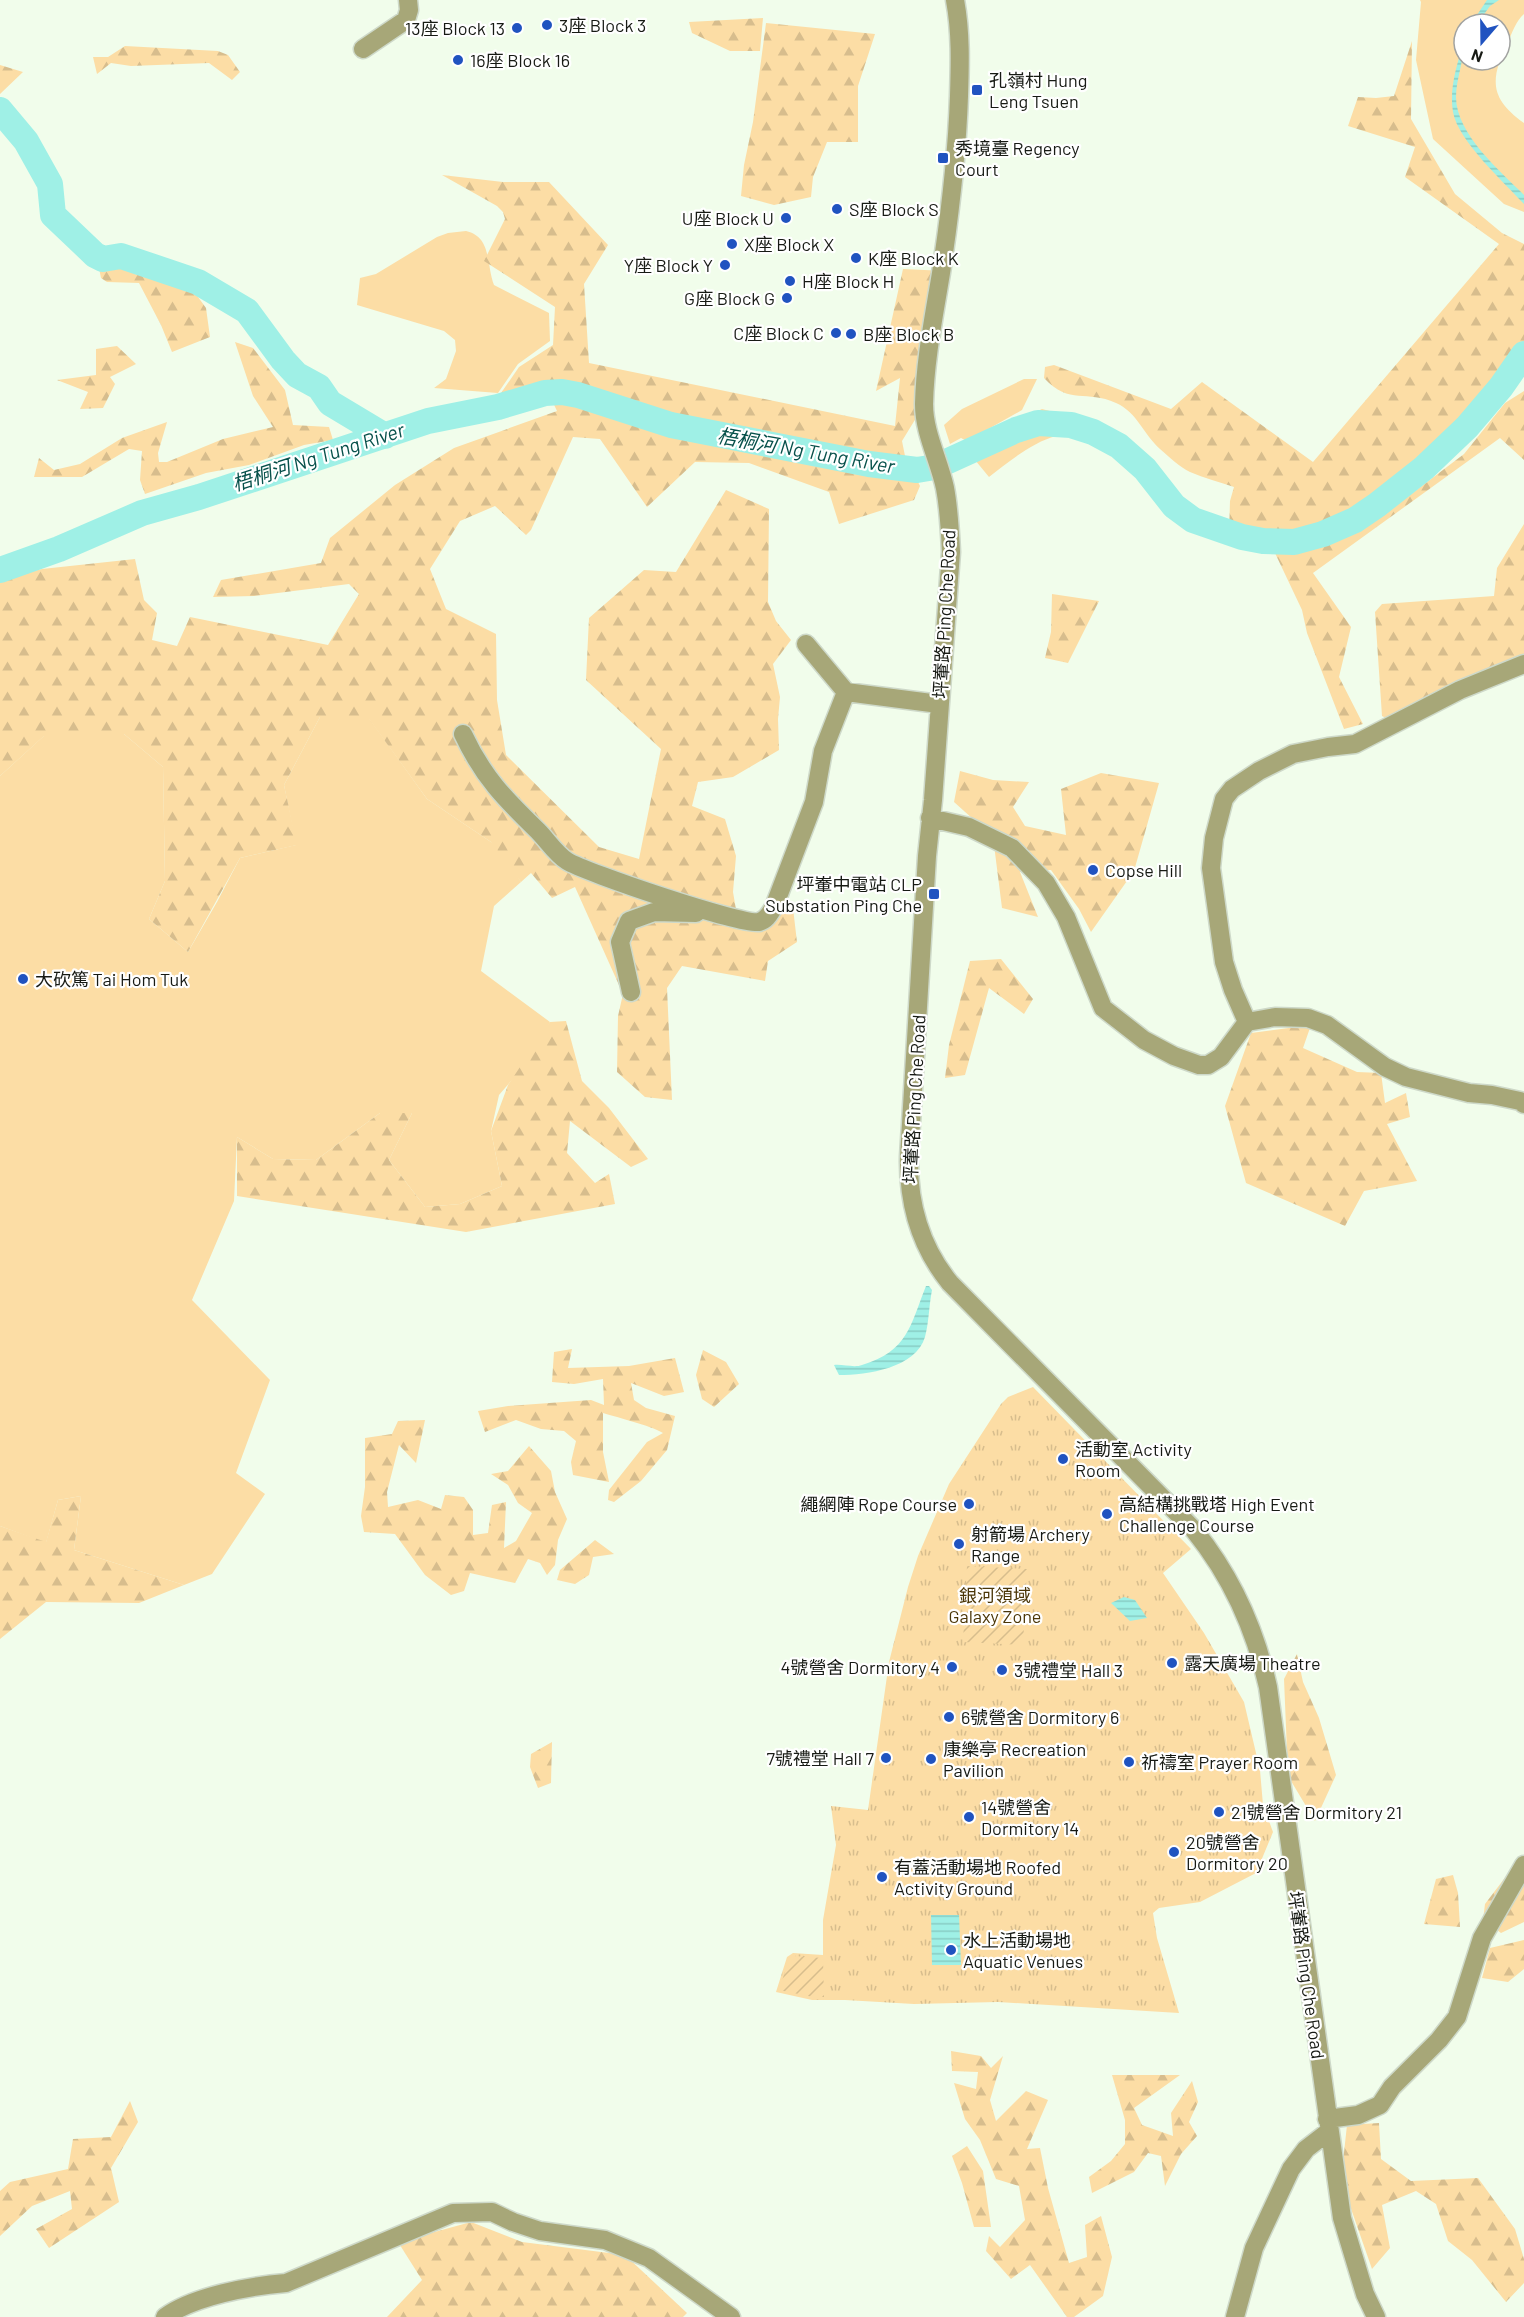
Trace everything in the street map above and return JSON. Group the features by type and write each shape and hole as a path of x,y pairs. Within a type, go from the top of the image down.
{"street":[{"path":"363,49 406,20 409,10 408,0"},
{"name":"坪輋路 Ping Che Road","path":"955,0 960,55 958,137 952,200 929,351 924,405 929,436 945,487 951,552 930,818 909,1184 916,1221 930,1254 950,1283 1194,1530 1217,1560 1244,1609 1259,1649 1268,1687 1342,2218 1362,2284 1376,2317"},
{"path":"806,644 846,692 939,704"},
{"path":"1247,1022 1224,962 1211,868 1214,838 1224,799 1232,789 1259,771 1293,754 1355,744 1460,690 1524,664"},
{"path":"463,734 476,762 503,798 566,861 620,882 716,914 758,923 766,919 774,907 814,802 823,751 846,692"},
{"path":"930,818 969,827 1012,848 1046,883 1066,917 1103,1008 1144,1040 1174,1056 1199,1065 1208,1065 1221,1057 1247,1022 1275,1017 1308,1018 1327,1025 1385,1067 1406,1077 1469,1093 1520,1101 1524,1104"},
{"path":"631,992 620,942 629,921 654,912 716,914"},
{"path":"1235,2317 1254,2248 1291,2169 1328,2125 1380,2105 1392,2087 1439,2040 1457,2017 1482,1938 1524,1865"},
{"path":"165,2317 194,2301 264,2285 286,2283 453,2214 492,2212 540,2231 605,2240 649,2258 731,2317"}],"green space":[{"path":"1420,0 1524,0 1524,14 1512,33 1512,12 1452,12 1452,72 1497,72 1496,87 1499,96 1504,105 1524,123 1524,212 1504,204 1433,139 1416,60"},
{"path":"763,18 760,51 730,51 692,33 689,22"},
{"path":"766,23 875,34 858,86 858,142 827,142 813,177 811,197 774,205 741,196"},
{"path":"1412,41 1411,119 1455,194 1502,233 1524,244 1524,354 1501,387 1454,440 1377,505 1341,527 1294,542 1263,541 1229,534 1230,501 1234,487 1195,474 1178,465 1154,443 1129,412 1116,403 1096,397 1070,395 1053,387 1044,378 1045,367 1054,365 1171,409 1202,382 1313,462 1499,244 1405,177 1415,147 1348,126 1358,97 1394,96"},
{"path":"125,46 218,51 228,55 240,72 232,80 209,63 131,66 111,63 97,74 93,57 108,57"},
{"path":"0,65 23,72 0,94"},
{"path":"442,175 503,182 549,182 608,245 584,284 589,363 895,426 900,378 876,391 903,269 946,271 924,405 902,441 905,456 920,486 914,500 839,524 829,492 749,463 695,462 647,507 600,439 573,437 531,530 526,535 495,506 460,521 430,569 446,609 496,634 497,700 506,755 599,847 639,859 661,749 586,680 589,618 644,570 676,572 726,490 769,509 768,602 776,621 791,640 773,664 780,697 779,750 733,777 698,782 692,806 725,819 736,856 733,892 738,921 793,908 797,942 768,961 765,981 682,966 667,988 672,1100 645,1097 617,1072 618,1016 623,994 575,887 552,898 531,873 521,882 491,842 427,799 369,719 320,717 284,785 297,845 240,858 188,952 149,919 165,881 163,767 124,734 44,736 0,776 0,579 42,569 135,559 144,600 157,613 152,640 177,646 190,617 328,645 359,594 349,584 254,596 213,597 221,580 321,563 330,538 395,485 454,448 557,411 547,390 501,393 519,367 553,345 555,307 484,261 505,219 503,212 497,206"},
{"path":"466,231 474,234 484,245 494,285 549,313 550,341 518,364 498,393 434,388 446,379 456,351 455,340 444,331 357,305 360,278 376,274 437,237"},
{"path":"98,263 133,263 135,274 193,290 206,308 210,337 172,352 139,283 107,282 101,278"},
{"path":"235,342 253,348 285,390 293,425 329,427 333,440 304,445 249,465 206,473 145,494 140,480 142,451 129,449 82,477 34,477 39,458 54,470 80,464 122,438 167,422 158,453 159,462 167,462 223,439 273,427 253,396"},
{"path":"117,346 136,364 110,377 115,384 103,408 80,409 88,392 57,380 96,375 96,349"},
{"path":"1024,379 1037,379 1022,410 967,441 961,438 950,444 944,425 962,409"},
{"path":"1524,391 1524,460 1500,438 1313,573 1351,627 1339,677 1363,724 1344,729 1307,633 1302,610 1275,553 1309,546 1325,546 1406,498 1464,454 1505,403"},
{"path":"1042,409 1069,416 1118,439 1142,460 1160,483 1147,490 1115,454 1090,441 1063,435 1047,439 1030,448 989,477 975,460 1005,439 1009,425"},
{"path":"1524,524 1524,667 1397,724 1382,716 1375,612 1382,604 1494,596 1497,568"},
{"path":"1052,594 1099,601 1068,663 1045,658 1051,632"},
{"path":"366,714 427,799 500,848 521,882 494,906 481,971 550,1022 538,1050 499,1095 491,1131 502,1186 460,1204 425,1207 389,1160 412,1113 380,1113 316,1160 273,1159 237,1137 234,1201 192,1300 270,1380 236,1473 265,1494 212,1574 184,1585 74,1550 81,1496 58,1500 46,1543 0,1526 0,776 47,733 124,734 163,767 165,881 149,919 188,952 240,858 296,845 284,785 320,717"},
{"path":"960,771 993,780 1029,782 1013,807 1025,826 1066,835 1061,789 1101,773 1159,783 1134,871 1091,932 1079,909 1051,870 1020,872 1038,917 1002,908 993,837 954,802"},
{"path":"1001,959 1033,999 1024,1014 989,988 965,1075 945,1078 949,1045 970,961"},
{"path":"566,1021 582,1081 609,1108 648,1159 631,1167 570,1121 567,1153 595,1183 609,1174 615,1204 466,1232 237,1196 237,1137 273,1159 316,1160 380,1113 412,1113 389,1160 425,1207 460,1204 502,1186 491,1131 508,1085 550,1022"},
{"path":"1311,1025 1303,1048 1357,1072 1381,1073 1385,1103 1406,1093 1410,1117 1387,1124 1417,1181 1364,1191 1345,1226 1246,1183 1225,1106 1251,1033"},
{"path":"572,1349 568,1368 629,1366 675,1358 684,1392 664,1396 631,1383 634,1400 646,1408 675,1416 667,1450 641,1481 614,1502 608,1500 609,1490 647,1442 663,1433 642,1424 603,1413 603,1452 609,1482 573,1475 571,1462 576,1441 564,1431 541,1429 516,1420 485,1432 478,1411 508,1406 591,1400 604,1405 603,1379 574,1384 552,1382 554,1352"},
{"path":"703,1350 726,1362 739,1384 714,1407 702,1399 696,1375"},
{"path":"1033,1387 1191,1549 1163,1573 1204,1633 1244,1702 1260,1770 1263,1805 1273,1832 1256,1873 1200,1902 1159,1908 1153,1913 1157,1938 1179,2013 998,2002 914,2004 812,2000 776,1992 787,1957 793,1953 823,1955 823,1920 836,1845 831,1806 868,1810 889,1662 918,1556 949,1484 1001,1404 1008,1397"},
{"path":"425,1420 416,1463 399,1445 387,1492 388,1507 418,1500 441,1509 445,1495 464,1497 473,1510 473,1535 488,1533 492,1505 506,1502 504,1548 516,1541 532,1513 518,1503 508,1485 491,1474 508,1471 529,1446 551,1471 555,1492 567,1519 558,1540 555,1565 547,1575 540,1563 528,1559 515,1583 470,1573 464,1591 451,1595 425,1575 395,1534 364,1532 361,1516 365,1487 365,1438 392,1434 398,1421"},
{"path":"81,1496 74,1550 184,1585 139,1603 46,1602 0,1639 0,1526 46,1542 58,1500"},
{"path":"595,1540 614,1554 593,1557 589,1575 575,1584 557,1580 560,1570"},
{"name":"銀河領域 Galaxy Zone","path":"967,1566 1027,1569 1023,1645 963,1642"},
{"path":"1297,1654 1303,1682 1319,1718 1336,1775 1315,1821 1288,1776 1284,1679"},
{"path":"552,1742 551,1783 538,1788 530,1767 531,1754"},
{"path":"1510,1871 1524,1882 1524,1922 1501,1933 1483,1920 1485,1904"},
{"path":"1453,1875 1458,1893 1460,1927 1424,1924 1436,1879"},
{"path":"1524,1940 1524,1969 1508,1982 1482,1978 1490,1948"},
{"path":"794,1956 823,1958 824,1997 779,1990 789,1959"},
{"path":"951,2051 981,2056 991,2068 1003,2056 990,2100 996,2121 1026,2091 1048,2100 1027,2149 1040,2148 1048,2188 1069,2263 1087,2257 1085,2225 1101,2216 1112,2257 1103,2296 1074,2317 1067,2317 1030,2265 1011,2279 986,2251 989,2236 1000,2247 1025,2220 1019,2186 996,2179 980,2140 965,2119 954,2083 976,2089 978,2072 952,2071"},
{"path":"1112,2075 1180,2075 1134,2108 1142,2125 1173,2136 1171,2113 1192,2081 1198,2102 1189,2122 1197,2136 1181,2154 1165,2186 1161,2156 1148,2153 1134,2172 1092,2193 1089,2177 1111,2161 1125,2144 1125,2120"},
{"path":"130,2101 138,2122 111,2168 119,2202 49,2248 36,2229 72,2209 70,2191 32,2206 0,2236 0,2191 10,2182 68,2169 73,2139 111,2137"},
{"path":"1379,2123 1381,2159 1411,2181 1478,2178 1515,2229 1524,2259 1524,2283 1506,2302 1472,2260 1448,2241 1436,2204 1416,2191 1382,2205 1390,2248 1372,2269 1341,2180 1347,2125"},
{"path":"967,2146 983,2171 991,2227 974,2227 952,2156"},
{"path":"471,2222 522,2242 625,2255 687,2313 683,2317 387,2317 422,2280 398,2242"}],"water":[{"path":"1487,0 1499,0 1486,12 1479,12"},
{"path":"1455,72 1460,72 1456,97 1463,125 1481,151 1524,195 1524,204 1483,161 1463,136 1453,112"},
{"path":"926,1286 932,1290 925,1337 920,1348 912,1356 889,1368 839,1375 834,1365 862,1365 889,1352 898,1344 911,1325"},
{"path":"1124,1597 1135,1600 1147,1618 1130,1621 1111,1603"},
{"path":"931,1915 959,1915 961,1965 932,1965"}],"waterway":[{"path":"0,110 26,141 50,184 53,215 95,255 103,259 121,256 198,282 247,311 297,375 319,387 330,403 385,436"},
{"name":"梧桐河 Ng Tung River","path":"0,570 59,549 142,513 199,497 428,421 498,407 545,393 562,392 671,425 869,464 917,470 935,467 1016,430 1038,423 1071,425 1093,432 1119,446 1145,469 1174,506 1193,520 1242,537 1263,541 1294,542 1323,534 1355,520 1424,468 1467,427 1501,387 1524,354"}],"place":[{"name":"3座 Block 3","path":"547,25"},
{"name":"13座 Block 13","path":"517,28"},
{"name":"16座 Block 16","path":"458,60"},
{"name":"孔嶺村 Hung Leng Tsuen","path":"977,90"},
{"name":"秀境臺 Regency Court","path":"943,158"},
{"name":"S座 Block S","path":"837,209"},
{"name":"U座 Block U","path":"786,218"},
{"name":"X座 Block X","path":"732,244"},
{"name":"K座 Block K","path":"856,258"},
{"name":"Y座 Block Y","path":"725,265"},
{"name":"H座 Block H","path":"790,281"},
{"name":"G座 Block G","path":"787,298"},
{"name":"C座 Block C","path":"836,333"},
{"name":"B座 Block B","path":"851,334"},
{"name":"Copse Hill","path":"1093,870"},
{"name":"坪輋中電站 CLP Substation Ping Che","path":"934,894"},
{"name":"大砍篤 Tai Hom Tuk","path":"23,979"},
{"name":"活動室 Activity Room","path":"1063,1459"},
{"name":"繩網陣 Rope Course","path":"969,1504"},
{"name":"高結構挑戰塔 High Event Challenge Course","path":"1107,1514"},
{"name":"射箭場 Archery Range","path":"959,1544"},
{"name":"露天廣場 Theatre","path":"1172,1663"},
{"name":"4號營舍 Dormitory 4","path":"952,1667"},
{"name":"3號禮堂 Hall 3","path":"1002,1670"},
{"name":"6號營舍 Dormitory 6","path":"949,1717"},
{"name":"7號禮堂 Hall 7","path":"886,1758"},
{"name":"康樂亭 Recreation Pavilion","path":"931,1759"},
{"name":"祈禱室 Prayer Room","path":"1129,1762"},
{"name":"21號營舍 Dormitory 21","path":"1219,1812"},
{"name":"14號營舍 Dormitory 14","path":"969,1817"},
{"name":"20號營舍 Dormitory 20","path":"1174,1852"},
{"name":"有蓋活動場地 Roofed Activity Ground","path":"882,1877"},
{"name":"水上活動場地 Aquatic Venues","path":"951,1950"}]}
